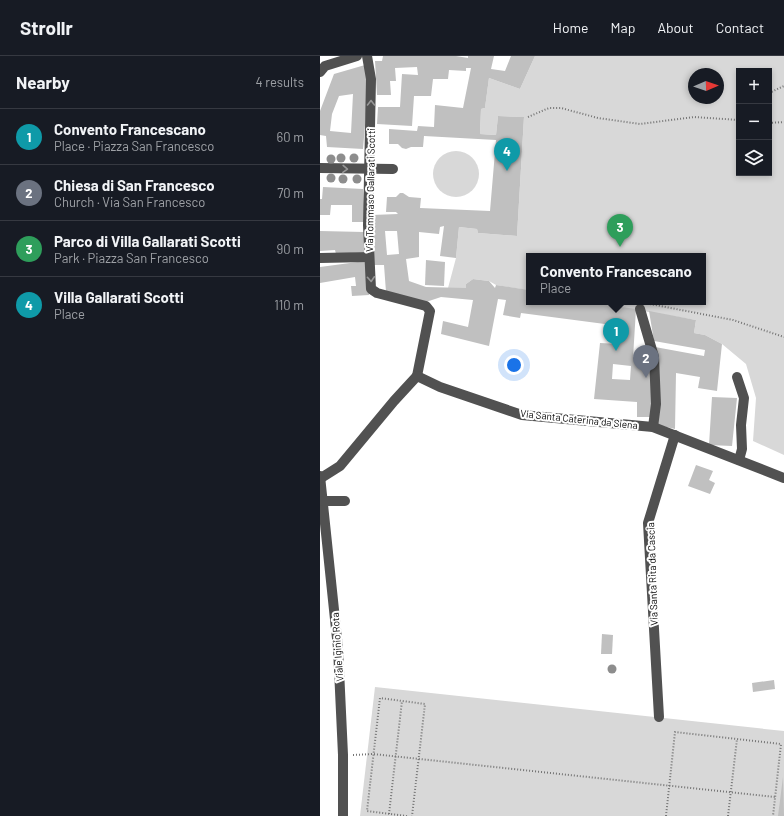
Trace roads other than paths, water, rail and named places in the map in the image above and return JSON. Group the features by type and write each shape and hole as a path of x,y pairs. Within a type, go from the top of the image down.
{"street":[{"path":"320,72 325,66 357,56"},
{"name":"Via Tommaso Gallarati Scotti","path":"367,56 371,79 368,225 371,289 377,293 426,306 430,311 418,376"},
{"path":"320,168 393,170"},
{"path":"320,258 369,256"},
{"path":"640,309 654,357 656,404 653,427"},
{"path":"320,477 340,466 394,401 418,376"},
{"name":"Via Santa Caterina da Siena","path":"418,376 440,387 522,415 653,427 784,478"},
{"path":"737,377 744,398 741,425 742,449 739,460"},
{"name":"Via Santa Rita da Cascia","path":"659,717 648,523 675,435"},
{"name":"Viale Iginio Rota","path":"320,477 338,648 343,755 343,816"},
{"path":"323,501 345,501"}],"place":[{"name":"Villa Gallarati Scotti","path":"507,171"},
{"name":"Parco di Villa Gallarati Scotti","path":"620,247"},
{"name":"Convento Francescano","path":"616,351"},
{"name":"Chiesa di San Francesco","path":"646,378"}]}
